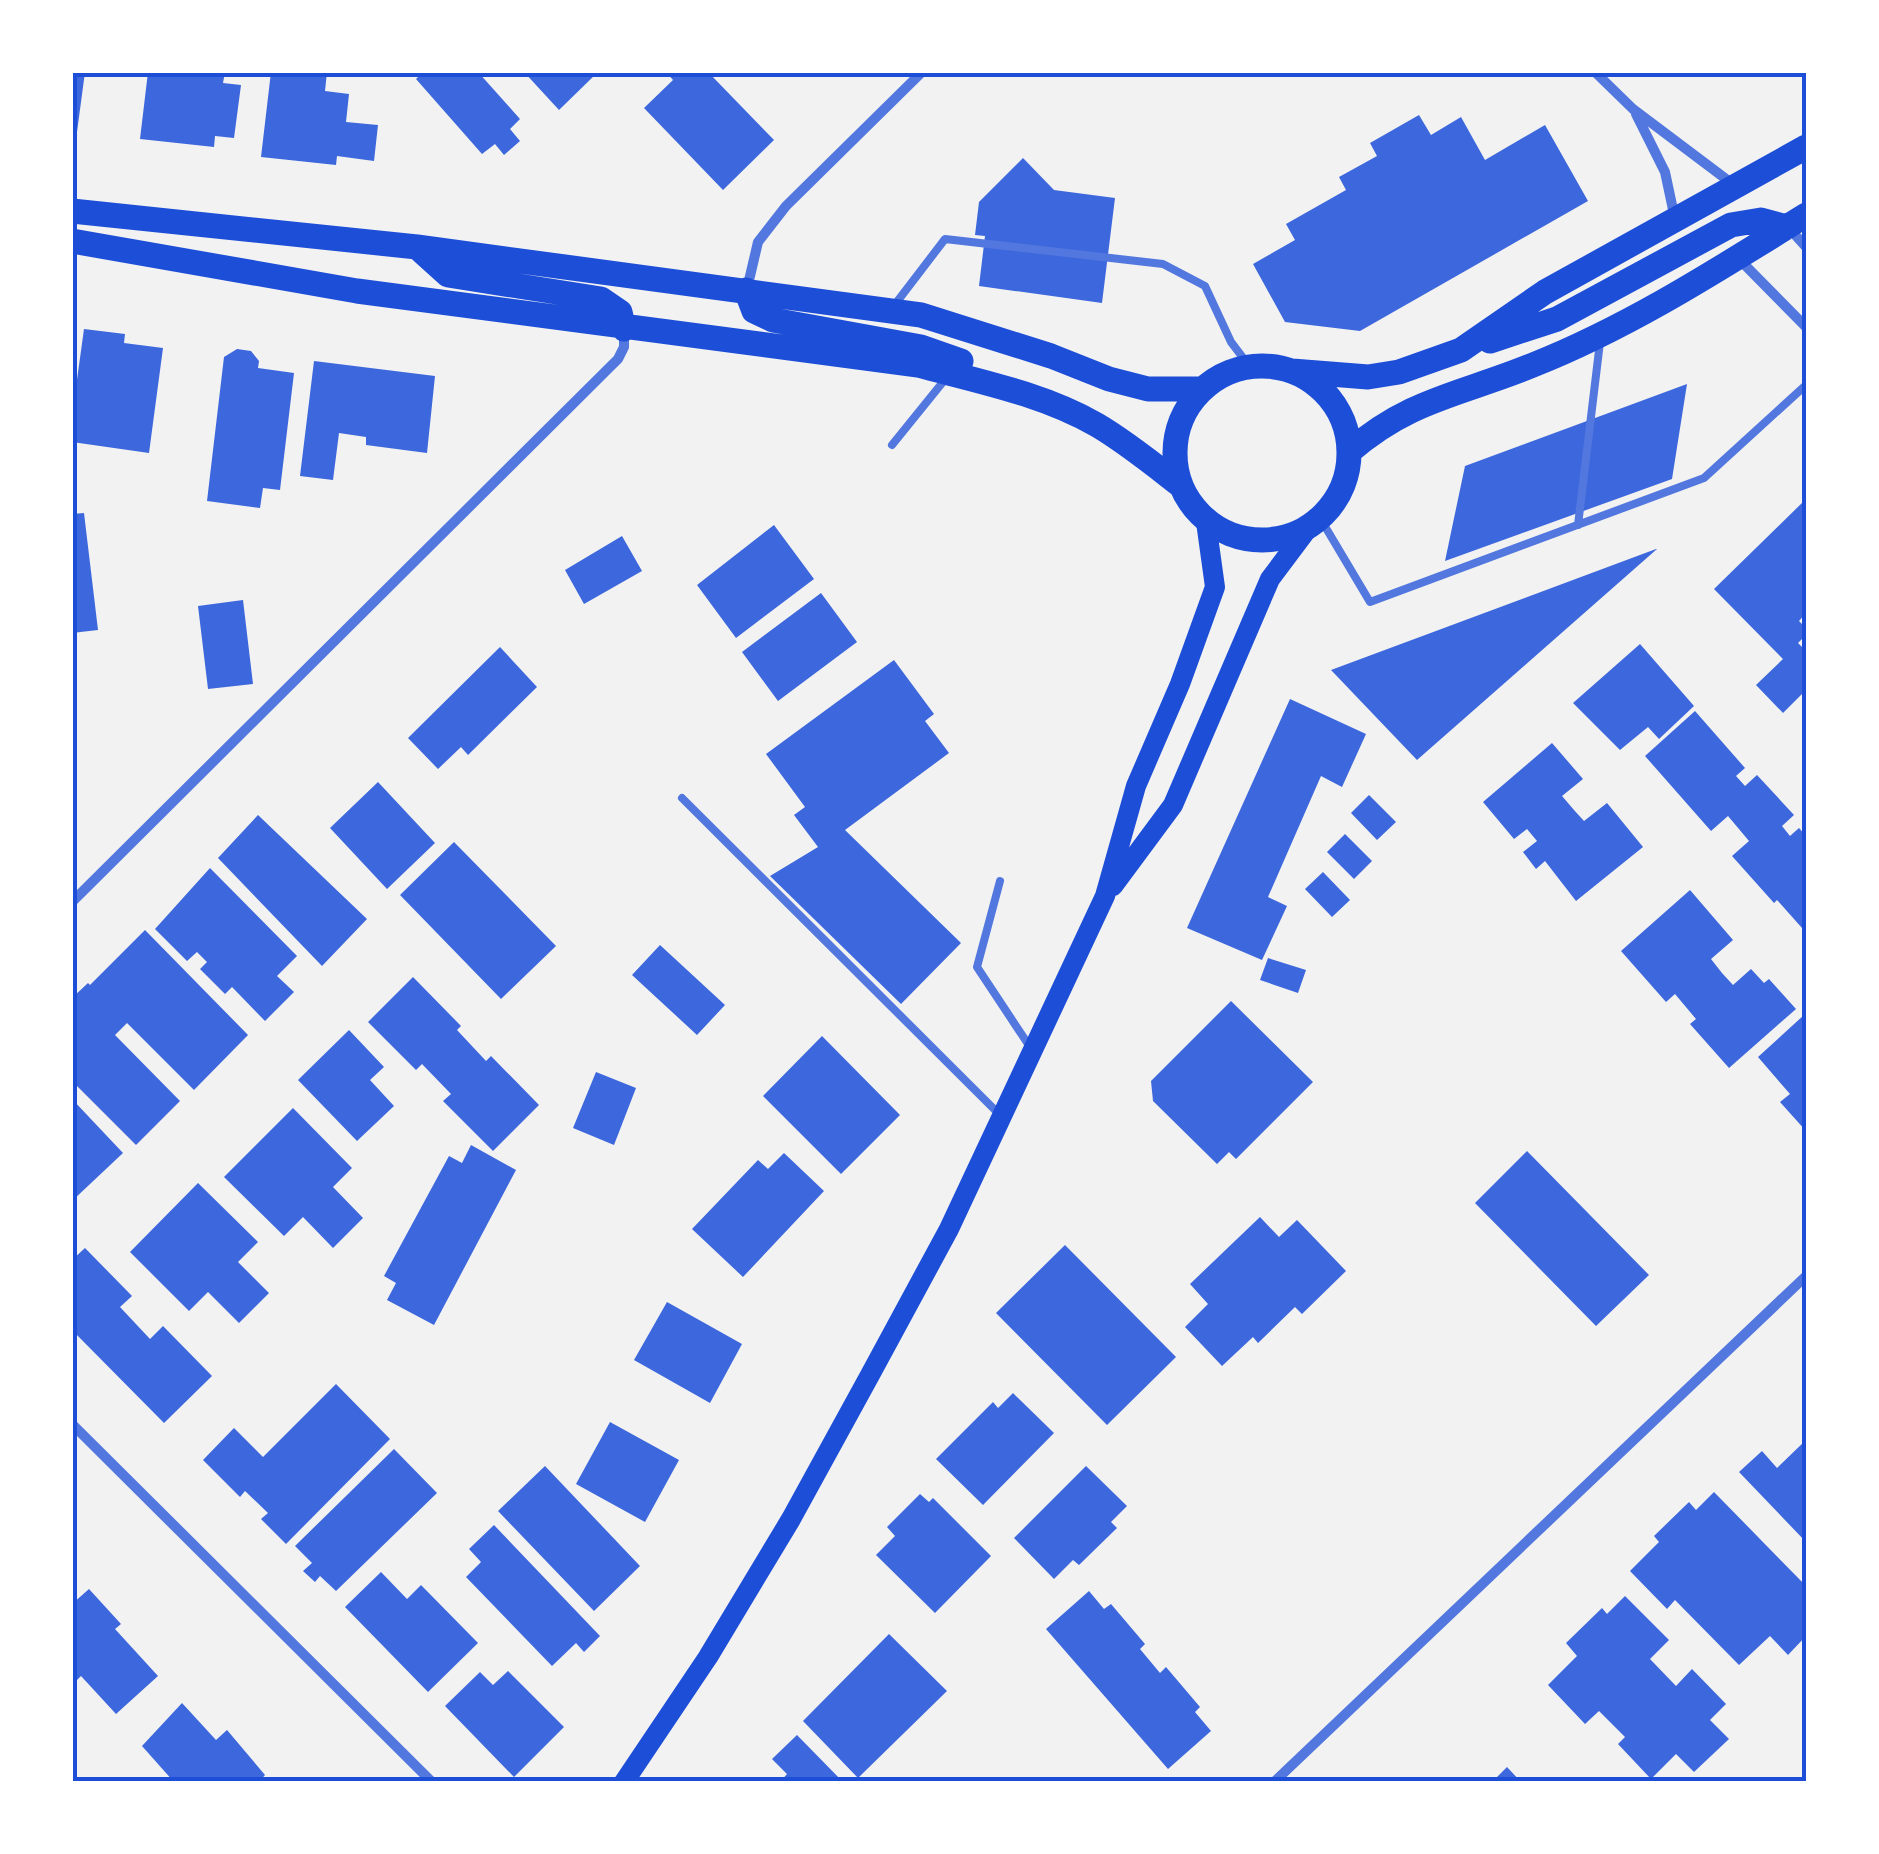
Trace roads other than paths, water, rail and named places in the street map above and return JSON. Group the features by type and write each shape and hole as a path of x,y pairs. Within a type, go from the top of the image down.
{"main road":[{"path":"1461,350 1545,292 1806,147"},
{"path":"72,211 416,246 921,315 1052,356 1109,379 1148,389 1202,389"},
{"path":"1349,452 1386,422 1413,408 1534,365 1642,312 1797,221"},
{"path":"1292,371 1368,377 1400,372 1557,319 1731,224 1797,221"},
{"path":"72,241 358,291 918,366 1056,406 1098,426 1180,485"},
{"path":"416,246 448,275 600,299 620,312 624,329"},
{"path":"746,290 754,311 773,320 921,347 962,362 993,385"},
{"path":"1106,896 1172,806 1270,579 1331,507 1344,481 1349,452 1346,431 1332,403 1311,381 1277,366 1250,366 1229,372 1202,389 1186,409 1176,433 1174,459 1180,485 1195,511 1206,522 1234,537 1264,541 1280,539 1314,523"},
{"path":"624,1782 708,1657 791,1518 949,1229 1106,896 1136,786 1180,684 1215,587 1206,522"}],"street":[{"path":"746,290 758,242 786,206 922,72"},
{"path":"1595,72 1633,109 1737,188"},
{"path":"1633,109 1665,172 1675,222"},
{"path":"1797,221 1806,247"},
{"path":"1737,257 1806,327"},
{"path":"72,902 618,360 624,347 624,329"},
{"path":"1274,1782 1806,1276"},
{"path":"72,1424 432,1782"}],"lane":[{"path":"890,311 945,239 1163,264 1206,286 1230,342 1250,366"},
{"path":"1578,525 1601,332"},
{"path":"892,445 950,374"},
{"path":"1314,523 1370,602 1704,478 1806,385"},
{"path":"682,798 1001,1116"},
{"path":"1000,882 977,967 1033,1050"}]}
